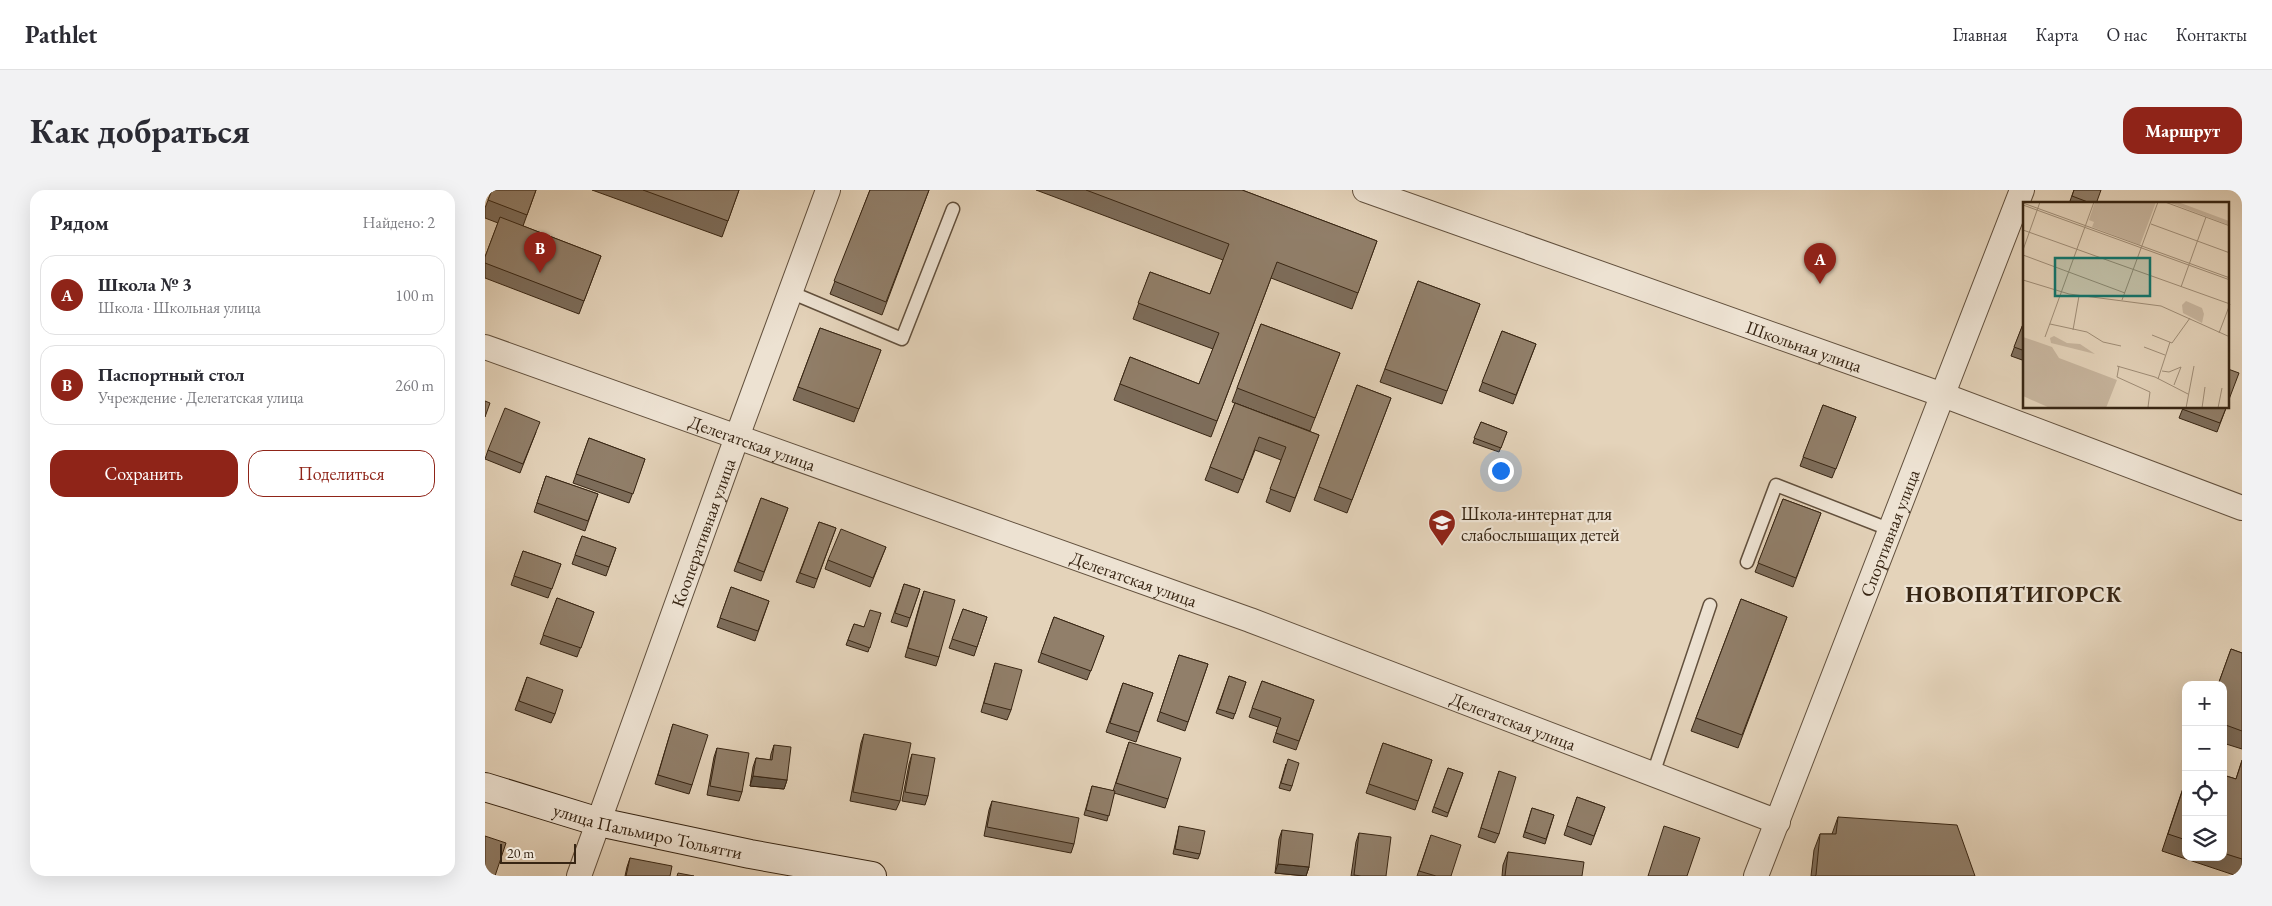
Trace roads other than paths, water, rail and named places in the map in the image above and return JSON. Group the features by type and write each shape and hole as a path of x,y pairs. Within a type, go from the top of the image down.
{"street":[{"name":"Кооперативная улица","path":"579,876 790,292 829,190"},
{"name":"Школьная улица","path":"1365,190 1943,395 2242,508"},
{"name":"Спортивная улица","path":"1756,876 2022,190"},
{"name":"Делегатская улица","path":"485,346 737,438 1250,620 1778,822"},
{"name":"улица Пальмиро Тольятти","path":"485,787 599,822 750,854 872,876"}],"lane":[{"path":"790,292 902,339 953,209"},
{"path":"1747,562 1776,485 1891,530"},
{"path":"1653,774 1710,604"}],"place":[{"name":"Паспортный стол","path":"540,273"},
{"name":"Школа № 3","path":"1820,284"},
{"name":"Школа-интернат для слабослышащих детей","path":"1442,547"}],"district":[{"name":"НОВОПЯТИГОРСК","path":"2014,594"}]}
